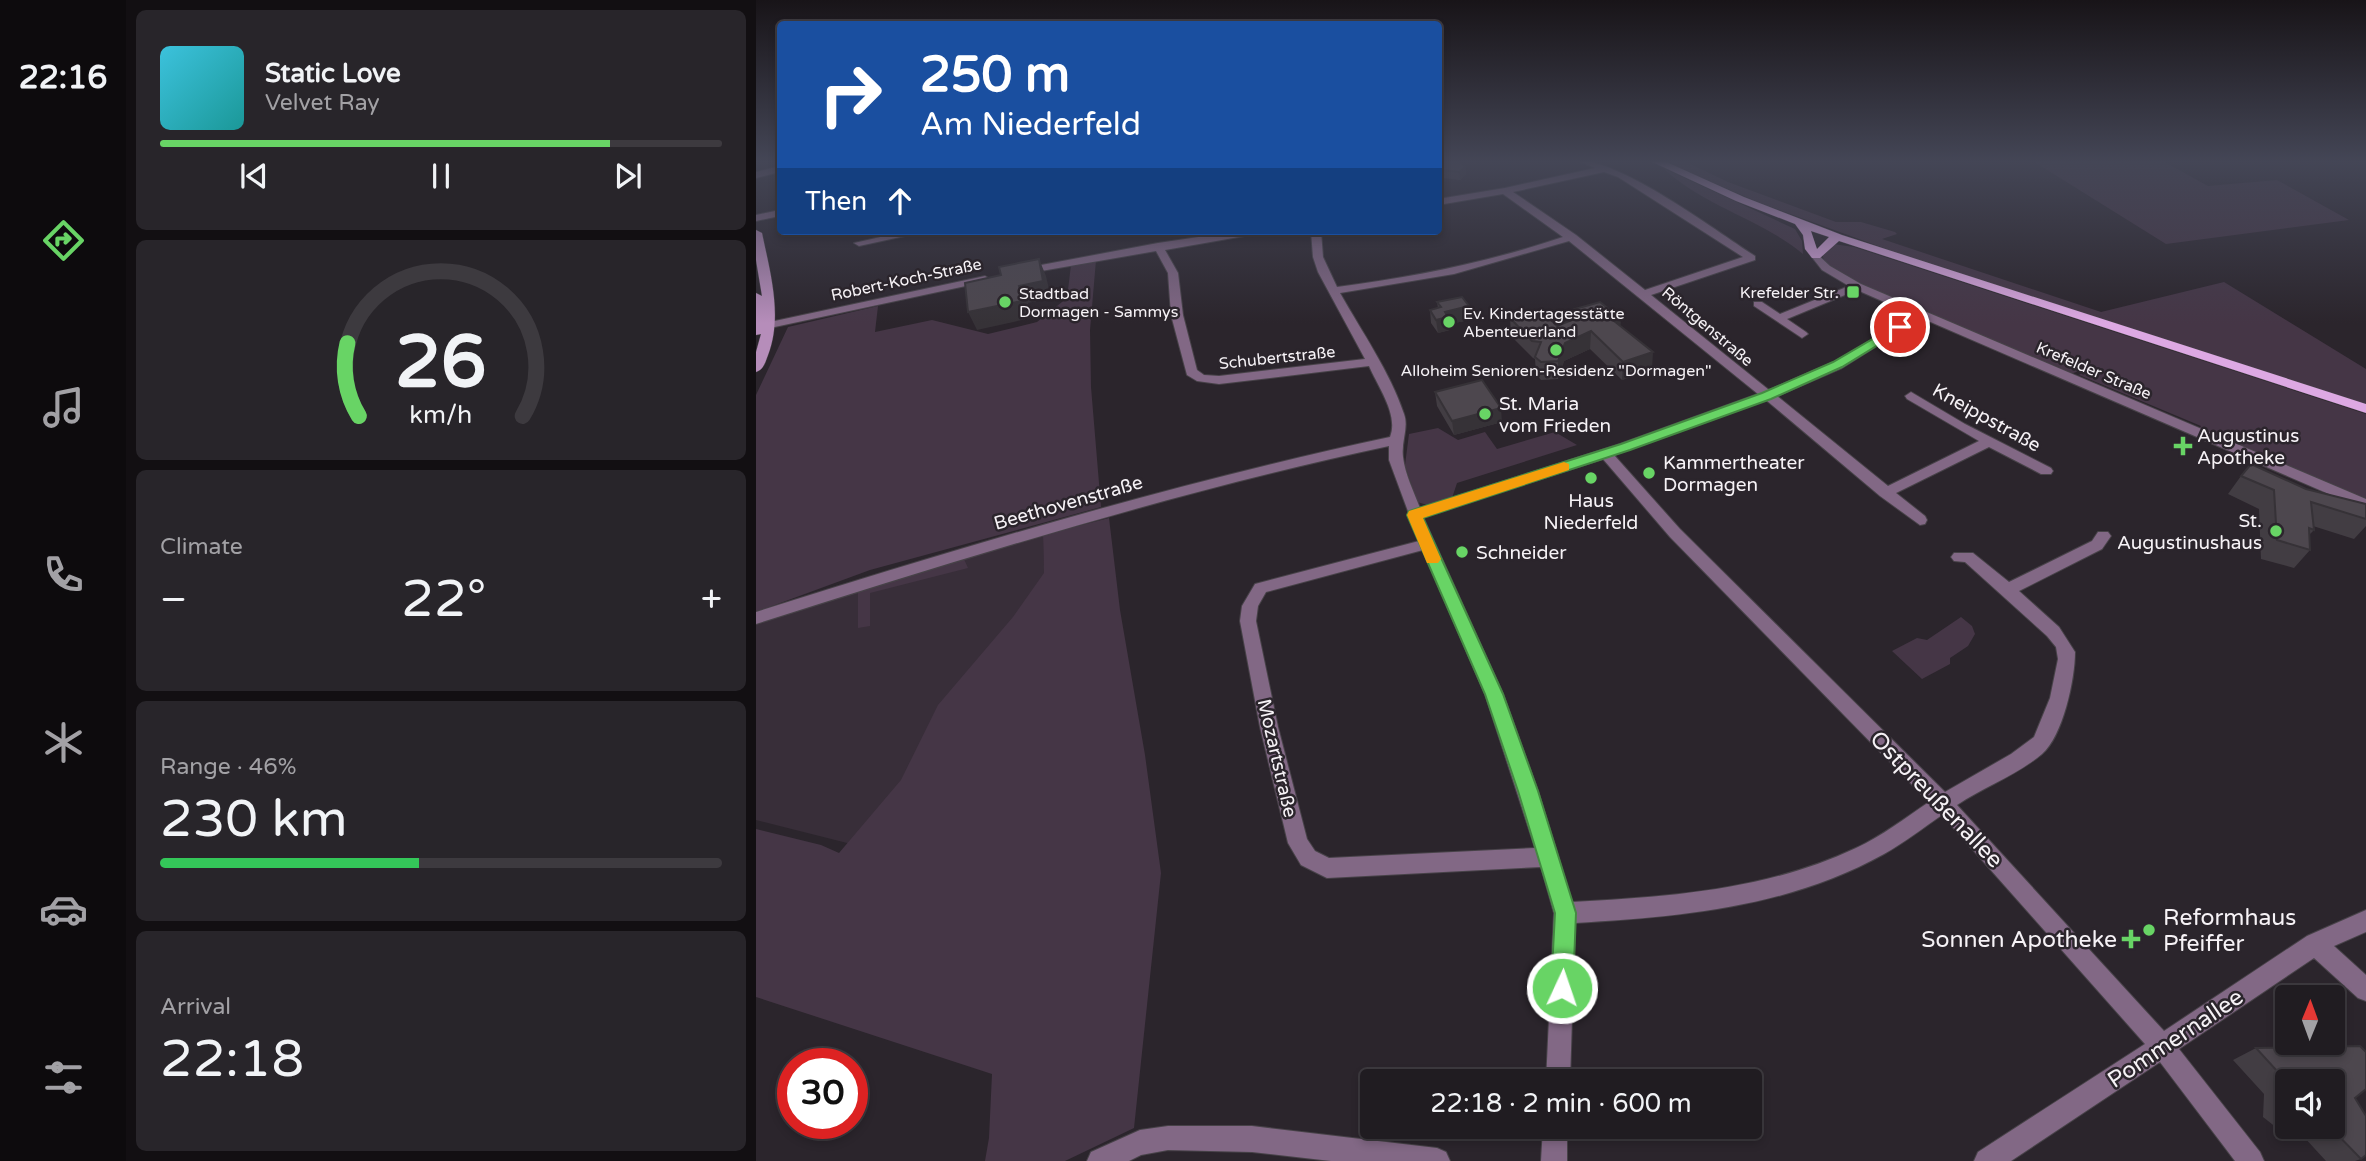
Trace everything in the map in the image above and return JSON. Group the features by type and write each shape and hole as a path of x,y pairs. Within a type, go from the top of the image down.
{"main road":[{"path":"1779,214 1834,235 2366,409"},
{"path":"1800,223 1816,256 1834,235"},
{"path":"1812,243 1834,235"}],"street":[{"path":"756,218 774,214"},
{"name":"Röntgenstraße","path":"1539,214 1572,237 1920,520"},
{"path":"1643,294 1751,258 1682,214"},
{"path":"756,233 768,288 756,368"},
{"path":"859,243 902,235"},
{"name":"Robert-Koch-Straße","path":"760,329 1006,274 1230,235"},
{"path":"1317,235 1318,257 1333,291 1373,362 1398,415 1400,428 1395,440 1396,460 1426,544 1494,694 1566,913 1559,1069"},
{"path":"1333,291 1439,276 1490,264 1572,237"},
{"name":"Schubertstraße","path":"1158,246 1173,274 1177,315 1191,372 1195,376 1219,380 1373,362"},
{"name":"Krefelder Straße","path":"1816,256 1826,268 1857,286 2366,505"},
{"path":"1779,318 1857,286"},
{"path":"756,297 760,329"},
{"path":"1758,304 1802,334"},
{"path":"1415,515 1605,453 1766,396 1838,365 1914,318"},
{"name":"Kneippstraße","path":"1911,396 1953,424 2046,471"},
{"name":"Beethovenstraße","path":"756,618 1051,526 1200,484 1395,440"},
{"path":"1885,493 1989,442"},
{"name":"Ostpreußenallee","path":"1605,453 1675,533 1943,803 2162,1046 2251,1161"},
{"path":"2007,590 2097,545 2103,536"},
{"name":"Mozartstraße","path":"1426,544 1261,588 1250,606 1248,621 1256,661 1298,843 1308,858 1327,868 1548,857"},
{"path":"1566,913 1666,907 1719,900 1827,869 1878,847 1943,803 2041,744 2052,724 2067,652 2062,640 1968,557 1959,557"},
{"name":"Pommernallee","path":"1987,1161 2041,1128 2315,944 2366,920"},
{"path":"2315,944 2366,990"},
{"path":"1100,1161 1140,1143 1180,1138 1252,1139 1437,1161"},
{"path":"1554,1161 1555,1139"}],"shaded area":[{"path":"1736,214 1763,214 1795,229 1802,241 1803,254 1787,242"},
{"path":"1791,214 1815,214 1836,222 1861,222 1895,232 1897,234 1882,239 2101,312 2224,282 2366,369 2366,405 1889,250"},
{"path":"2118,214 2339,214 2349,220 2166,244"},
{"path":"1833,244 1854,247 2366,414 2366,502 2199,429 2201,426 2079,375 2090,367 2068,375 1913,306 1911,302 1889,297 1860,285 1834,270 1825,261 1822,253"},
{"path":"1096,260 1090,330 1091,387 1101,507 870,570 756,612 756,395 788,327 878,306 875,332 932,320 988,334 1037,322 1067,298 1071,265"},
{"path":"1438,428 1458,440 1485,432 1497,449 1555,432 1577,445 1457,483 1451,501 1431,506 1417,502 1405,465 1409,434"},
{"path":"1109,518 1120,610 1145,755 1161,873 1134,1128 1065,1161 985,1161 989,1138 992,1074 756,997 756,829 821,845 839,853 901,780 938,705 1013,617 1044,573 1043,535"},
{"path":"1043,535 1045,599 859,846 756,820 756,622 963,557"},
{"path":"963,557 968,568 870,593 870,626 858,628 858,590"},
{"path":"1961,617 1972,626 1975,634 1968,646 1950,658 1950,664 1922,679 1892,651 1917,638 1927,640"}],"building":[{"path":"1039,259 1043,281 1019,286 1022,301 968,312 965,283 1001,275 999,267"},
{"path":"1462,297 1469,306 1445,312 1448,317 1436,320 1430,310 1441,307 1437,302"},
{"path":"1600,302 1621,319 1614,321 1653,352 1623,362 1591,331 1565,343 1558,361 1541,362 1535,357 1541,342 1532,341 1510,318 1541,310 1557,326 1582,316 1575,309"},
{"path":"1482,380 1501,408 1452,421 1435,392"},
{"path":"2251,464 2306,489 2366,504 2366,519 2311,502 2314,530 2309,528 2310,550 2277,540 2274,490 2241,476"},
{"path":"2345,1046 2360,1046 2366,1052 2366,1089 2355,1098 2366,1116 2366,1155 2361,1159 2342,1139 2345,1139 2345,1069 2275,1069 2256,1048 2275,1048 2275,1055 2345,1055"}],"slow traffic":[{"path":"1433,559 1415,515 1564,467"}],"place":[{"name":"Krefelder Str.","path":"1853,292"},
{"name":"Stadtbad Dormagen - Sammys","path":"1005,302"},
{"name":"Ev. Kindertagesstätte Abenteuerland","path":"1449,322"},
{"name":"Alloheim Senioren-Residenz \"Dormagen\"","path":"1556,350"},
{"name":"St. Maria vom Frieden","path":"1485,414"},
{"name":"Augustinus Apotheke","path":"2183,446"},
{"name":"Kammertheater Dormagen","path":"1649,473"},
{"name":"Haus Niederfeld","path":"1591,478"},
{"name":"St. Augustinushaus","path":"2276,531"},
{"name":"Schneider","path":"1462,552"},
{"name":"Reformhaus Pfeiffer","path":"2149,930"},
{"name":"Sonnen Apotheke","path":"2131,939"}],"route":[{"path":"1562,988 1566,913 1494,694 1415,515 1625,447 1766,396 1838,365 1900,327"}]}
